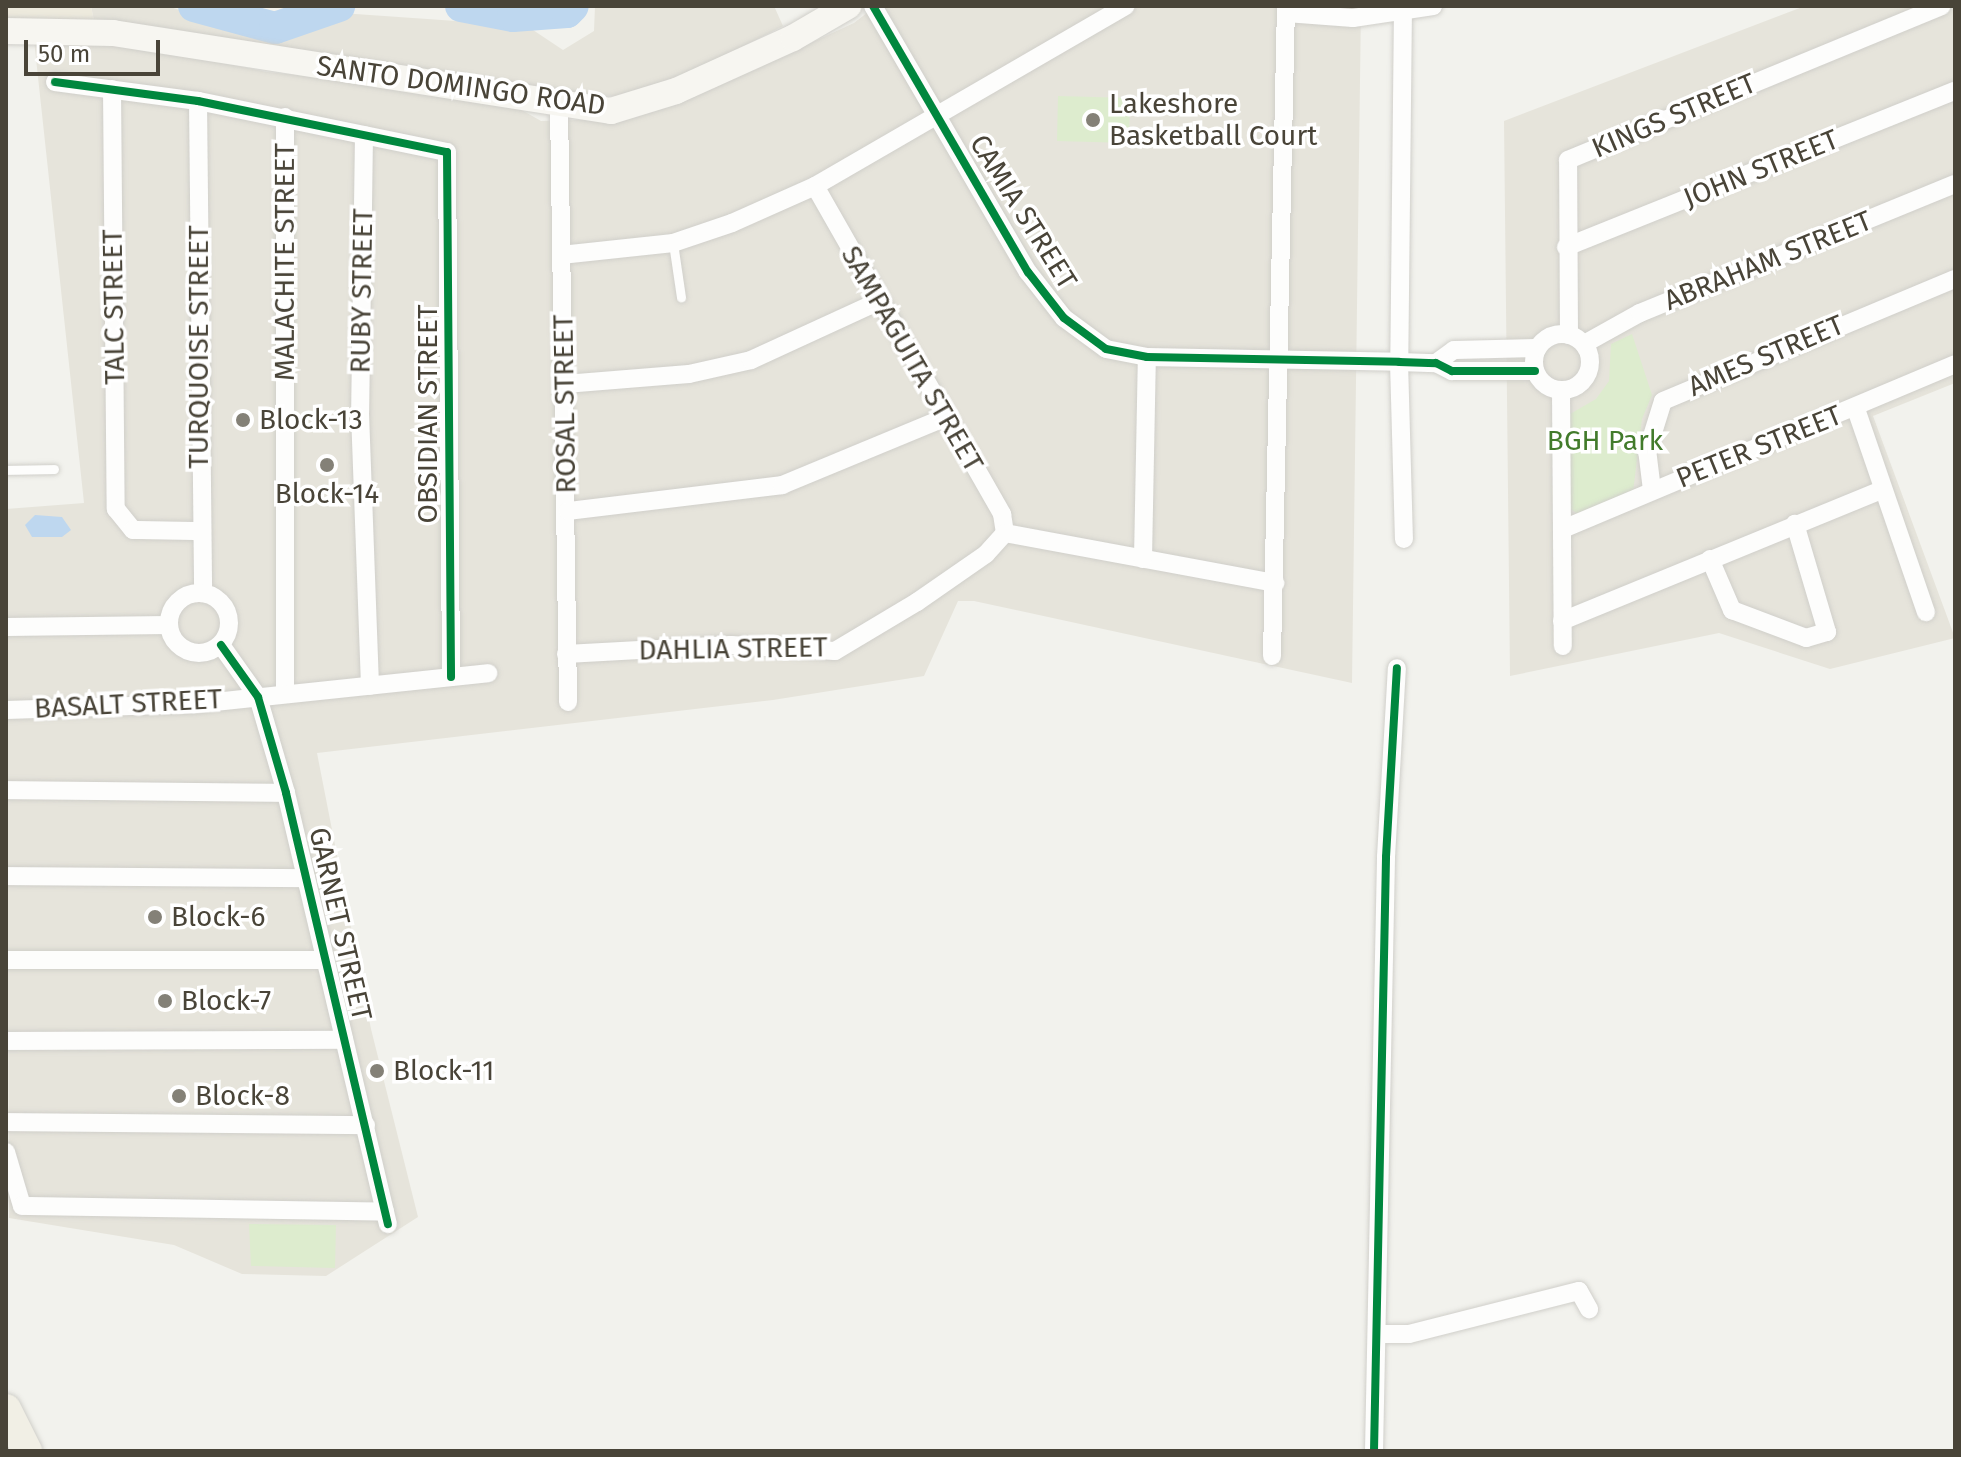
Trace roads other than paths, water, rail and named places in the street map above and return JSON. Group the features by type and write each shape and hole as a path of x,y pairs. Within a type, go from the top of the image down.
{"main road":[{"path":"6,1409 27,1451"}],"street":[{"name":"SANTO DOMINGO ROAD","path":"6,31 113,33 559,106 611,111 676,91 793,38 848,6"},
{"name":"CAMIA STREET","path":"873,6 1028,272 1064,318 1106,349 1147,357 1436,363"},
{"path":"561,255 673,243 815,186 936,113 1126,6"},
{"path":"1272,656 1286,9 1353,18 1433,6"},
{"name":"KINGS STREET","path":"1576,339 1566,247 1568,160 1941,6"},
{"path":"1403,10 1399,362 1404,539"},
{"path":"55,82 198,101 364,135"},
{"name":"TALC STREET","path":"112,89 116,509 124,523 133,530 199,531"},
{"name":"JOHN STREET","path":"1566,247 1955,91"},
{"name":"TURQUOISE STREET","path":"198,101 199,531 203,593"},
{"name":"ROSAL STREET","path":"559,106 568,511 568,702"},
{"name":"MALACHITE STREET","path":"285,117 285,694"},
{"name":"OBSIDIAN STREET","path":"364,135 447,152 451,677"},
{"name":"RUBY STREET","path":"364,135 360,413 370,686"},
{"name":"ABRAHAM STREET","path":"1576,339 1955,184"},
{"name":"SAMPAGUITA STREET","path":"815,186 944,418 1002,514 1005,533"},
{"name":"AMES STREET","path":"1652,490 1647,452 1663,401 1955,279"},
{"path":"565,384 689,374 751,360 879,301"},
{"path":"1535,371 1452,371 1436,363 1454,350 1537,348 1551,336 1576,339 1590,361 1585,378 1561,391 1545,385 1535,371 1537,348"},
{"path":"1143,559 1147,357"},
{"name":"PETER STREET","path":"1563,529 1856,409 1955,364"},
{"path":"1561,391 1563,646"},
{"path":"1856,409 1926,612"},
{"path":"568,511 782,485 944,418"},
{"path":"1562,621 1882,490"},
{"path":"1710,559 1732,610 1806,638 1827,632 1795,524"},
{"path":"1005,533 1275,583"},
{"name":"DAHLIA STREET","path":"566,654 731,645 835,651 870,635 986,554 1005,533"},
{"path":"203,593 214,596 228,613 230,624 221,645 211,651 186,650 168,625 181,599 203,593"},
{"path":"6,627 168,625"},
{"name":"GARNET STREET","path":"6,1152 22,1206 387,1218 286,793 258,697 221,645"},
{"path":"1374,1451 1380,1334 1386,857 1397,668"},
{"name":"BASALT STREET","path":"6,710 195,704 488,673"},
{"path":"6,790 286,793"},
{"path":"6,876 306,878"},
{"path":"6,960 324,960"},
{"path":"6,1041 344,1040"},
{"path":"6,1122 366,1125"},
{"path":"1380,1334 1409,1334 1579,1291 1589,1309"}],"lane":[{"path":"673,243 681,297"},
{"path":"6,470 54,469"}],"water":[{"path":"35,515 62,517 71,530 62,537 32,537 25,525"}],"waterway":[{"path":"194,6 275,28 339,6"},
{"path":"461,6 513,16 567,12 573,6"}],"place":[{"name":"Lakeshore Basketball Court","path":"1093,120"},
{"name":"Block-13","path":"243,420"},
{"name":"Block-14","path":"327,465"},
{"name":"Block-6","path":"155,917"},
{"name":"Block-7","path":"165,1001"},
{"name":"Block-11","path":"377,1071"},
{"name":"Block-8","path":"179,1096"}],"park label":[{"name":"BGH Park","path":"1605,441"}]}
